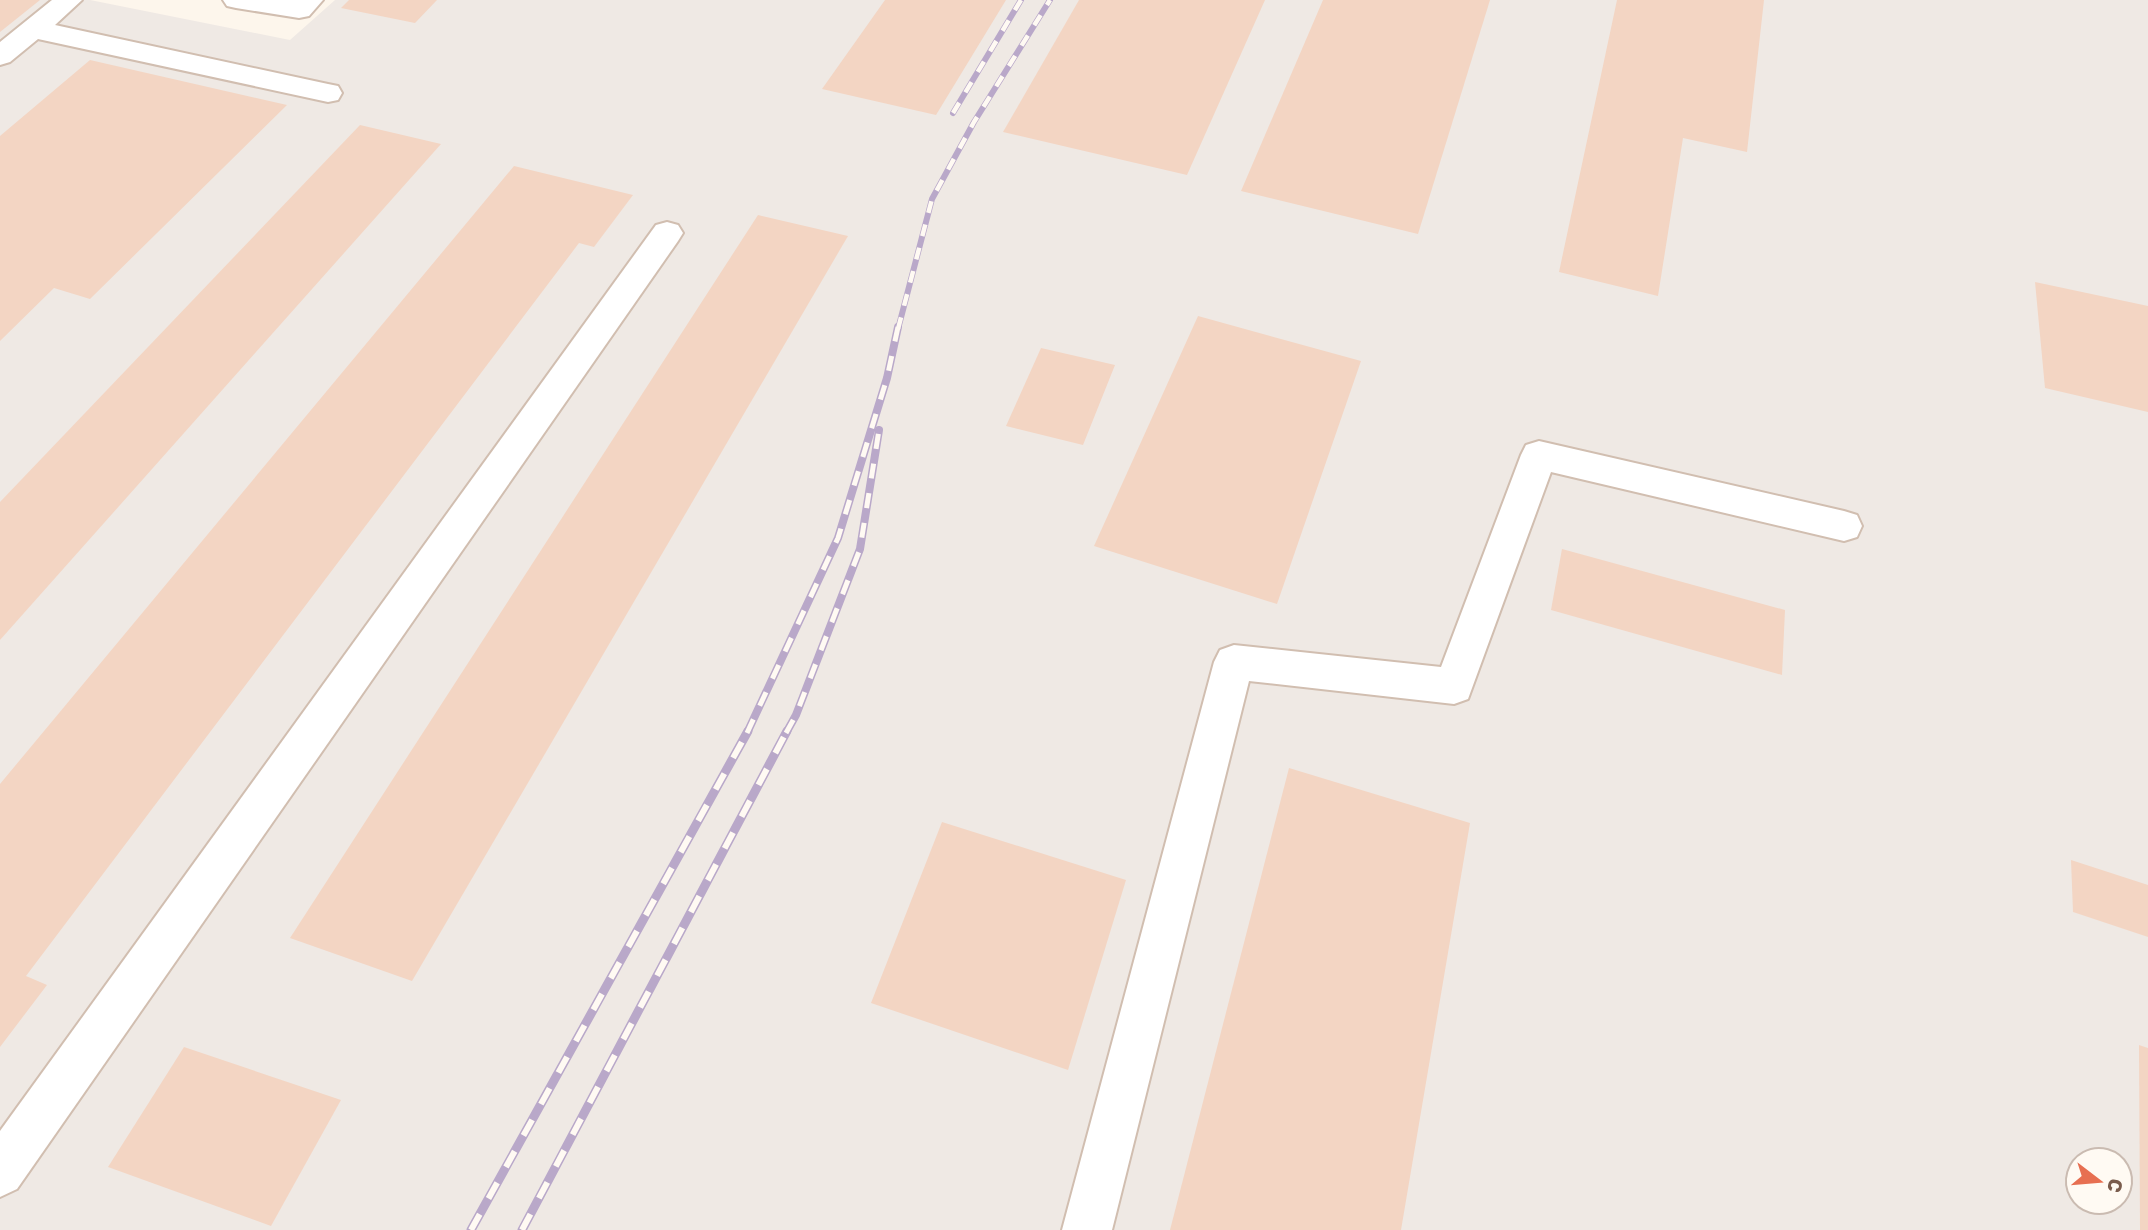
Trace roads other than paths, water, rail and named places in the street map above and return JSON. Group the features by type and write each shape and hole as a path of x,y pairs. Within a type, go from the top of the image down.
{"lane":[{"path":"0,56 69,0"},
{"path":"236,0 299,10 310,0"},
{"path":"33,29 328,93"},
{"path":"0,1172 667,233"},
{"path":"1087,1230 1234,662 1454,686 1539,455 1844,526"}],"railway":[{"path":"953,113 1021,0"},
{"path":"898,329 932,199 974,122 1050,0"},
{"path":"748,732 838,538 887,378 898,327"},
{"path":"786,733 796,715 860,549 879,430"},
{"path":"522,1230 787,731"},
{"path":"471,1230 748,732"}]}
